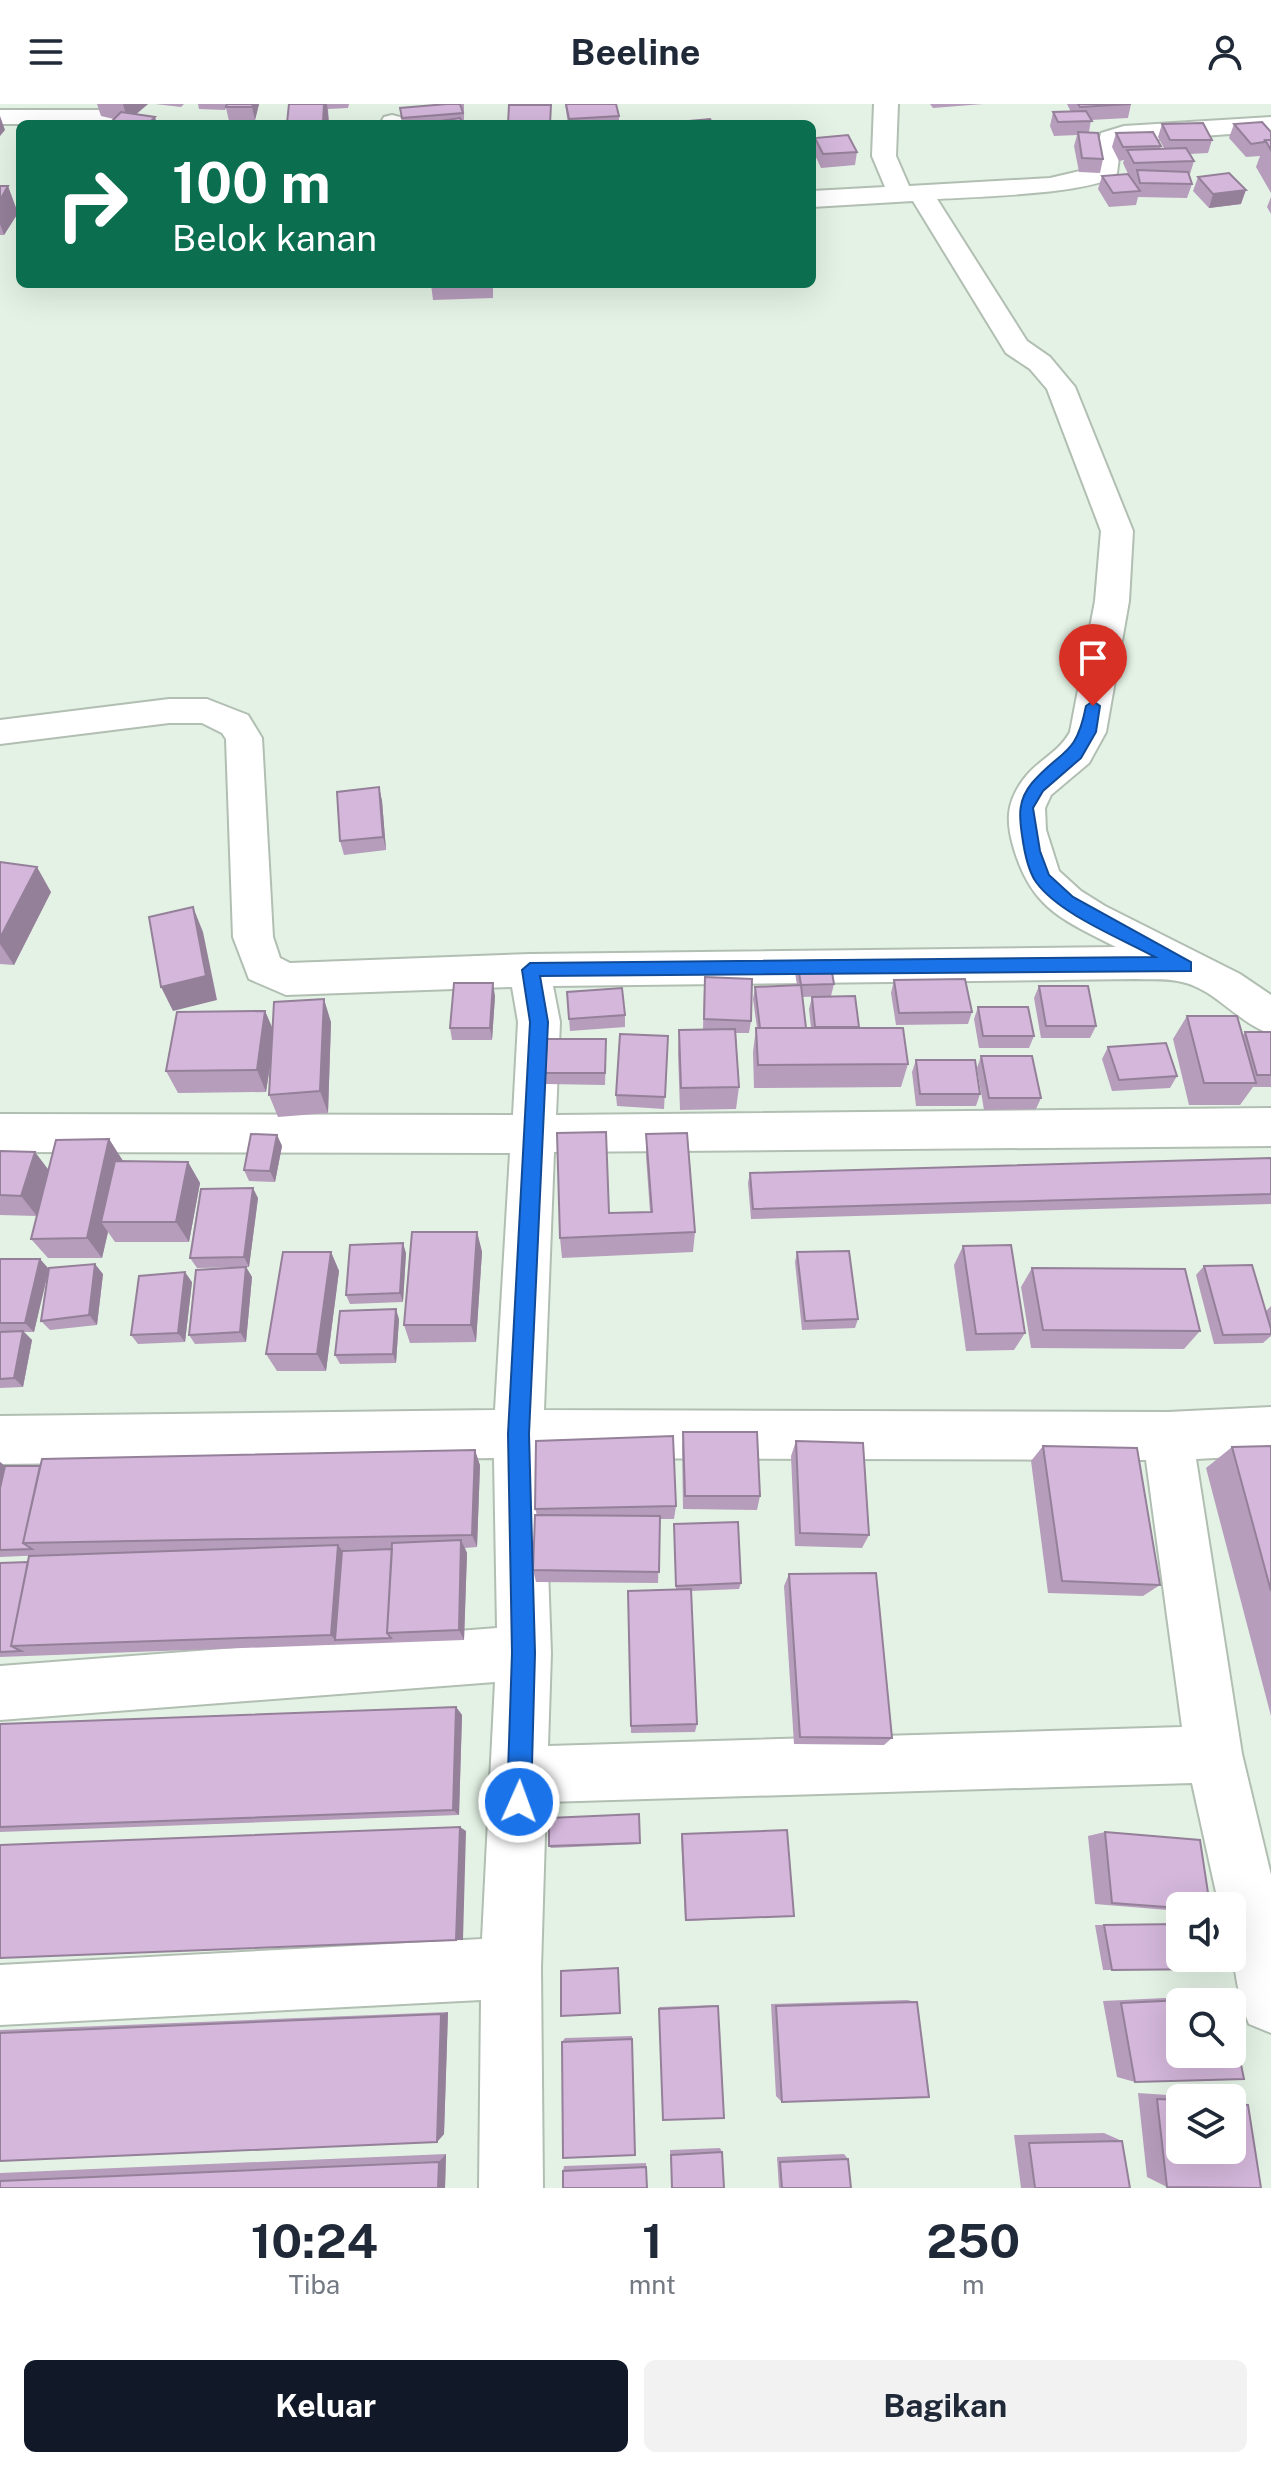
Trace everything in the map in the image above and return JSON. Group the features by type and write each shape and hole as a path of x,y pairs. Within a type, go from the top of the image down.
{"street":[{"path":"886,104 884,156 1016,347 1040,363 1061,387 1117,531 1112,601 1088,732 1076,754 1037,787 1026,808 1032,851 1042,878 1067,902 1226,985 1271,1017"},
{"path":"0,117 101,117 119,120"},
{"path":"816,199 1050,185 1101,175 1107,169 1109,138 1124,133 1271,124"},
{"path":"0,732 169,711 207,711 235,724 244,738 253,937 263,968 286,979 530,970 1136,963 1185,966"},
{"path":"511,2188 511,1968 524,1653 518,1434 536,1134 539,1022 530,970"},
{"path":"0,1133 536,1134 1271,1127"},
{"path":"0,1440 518,1434 1168,1436 1271,1431"},
{"path":"1168,1436 1214,1754 1271,2002"},
{"path":"0,1693 524,1653"},
{"path":"520,1775 1214,1754"},
{"path":"0,1995 511,1968"}],"building":[{"path":"227,104 253,104 252,107 226,107"},
{"path":"289,104 324,104 323,120 287,120"},
{"path":"460,104 463,113 402,118 400,108"},
{"path":"566,104 616,104 619,116 569,119"},
{"path":"1078,104 1131,104 1080,107"},
{"path":"509,105 551,105 550,120 508,120"},
{"path":"1086,111 1092,121 1058,122 1053,112"},
{"path":"121,112 155,117 152,120 113,120"},
{"path":"1262,122 1271,132 1271,140 1251,144 1234,124"},
{"path":"1203,123 1212,140 1170,140 1162,124"},
{"path":"1078,132 1098,133 1103,159 1082,158"},
{"path":"1153,132 1161,146 1123,147 1116,133"},
{"path":"848,135 857,152 823,154 816,138"},
{"path":"1186,148 1194,161 1134,163 1127,150"},
{"path":"1137,170 1188,172 1192,184 1140,183"},
{"path":"1229,173 1246,190 1213,194 1198,177"},
{"path":"1128,174 1140,191 1113,193 1102,176"},
{"path":"0,186 8,186 0,200"},
{"path":"379,787 383,837 340,841 337,792"},
{"path":"0,862 37,867 0,938"},
{"path":"193,907 206,976 161,987 149,917"},
{"path":"830,960 834,984 801,985 797,961"},
{"path":"705,977 752,979 751,1021 704,1019"},
{"path":"965,979 972,1012 899,1013 894,980"},
{"path":"454,983 493,983 490,1028 450,1028"},
{"path":"801,985 806,1028 760,1028 755,987"},
{"path":"1039,986 1088,986 1096,1026 1046,1026"},
{"path":"622,988 625,1015 569,1019 567,992"},
{"path":"855,996 859,1027 815,1027 812,997"},
{"path":"324,999 320,1091 269,1095 274,1002"},
{"path":"978,1007 1028,1007 1034,1036 983,1036"},
{"path":"265,1011 257,1070 166,1071 177,1012"},
{"path":"1187,1016 1237,1016 1256,1083 1204,1083"},
{"path":"756,1028 903,1028 908,1064 758,1065"},
{"path":"735,1029 739,1087 681,1088 679,1030"},
{"path":"1245,1032 1271,1032 1271,1075 1257,1075"},
{"path":"620,1034 668,1036 665,1097 616,1095"},
{"path":"547,1039 606,1039 605,1073 545,1073"},
{"path":"1166,1043 1177,1076 1119,1080 1108,1047"},
{"path":"981,1056 1032,1056 1041,1098 989,1098"},
{"path":"916,1060 975,1060 980,1094 920,1094"},
{"path":"606,1132 609,1213 652,1212 646,1134 687,1133 695,1232 560,1238 557,1133"},
{"path":"251,1134 277,1135 270,1171 244,1170"},
{"path":"109,1139 87,1238 31,1239 56,1140"},
{"path":"0,1151 35,1152 21,1196 0,1195"},
{"path":"1271,1158 1271,1194 753,1209 750,1173"},
{"path":"115,1161 188,1162 176,1222 101,1222"},
{"path":"253,1188 244,1257 190,1258 201,1189"},
{"path":"412,1232 477,1232 471,1325 404,1325"},
{"path":"403,1243 400,1293 346,1295 350,1245"},
{"path":"1011,1245 1025,1333 976,1334 963,1246"},
{"path":"849,1251 858,1319 805,1321 797,1252"},
{"path":"283,1252 331,1252 317,1354 266,1354"},
{"path":"0,1259 40,1259 25,1323 0,1323"},
{"path":"95,1264 89,1315 41,1321 49,1268"},
{"path":"1252,1265 1271,1334 1223,1335 1204,1266"},
{"path":"246,1267 240,1332 189,1335 196,1270"},
{"path":"1032,1268 1185,1269 1200,1331 1043,1330"},
{"path":"185,1272 178,1333 131,1335 139,1276"},
{"path":"396,1309 393,1354 335,1355 340,1311"},
{"path":"23,1331 14,1378 0,1379 0,1332"},
{"path":"683,1432 757,1432 760,1496 685,1496"},
{"path":"673,1436 676,1506 535,1509 536,1441"},
{"path":"796,1441 863,1443 869,1535 800,1533"},
{"path":"1043,1446 1137,1448 1160,1585 1062,1581"},
{"path":"1271,1446 1271,1591 1232,1447"},
{"path":"475,1450 472,1535 23,1543 42,1459"},
{"path":"5,1466 40,1466 23,1543 32,1549 0,1550 0,1488"},
{"path":"535,1515 660,1516 659,1572 533,1570"},
{"path":"738,1522 741,1583 676,1586 674,1524"},
{"path":"461,1540 459,1630 387,1633 392,1543"},
{"path":"338,1545 331,1635 11,1646 29,1556"},
{"path":"392,1549 387,1633 391,1638 335,1640 342,1551"},
{"path":"28,1562 11,1646 21,1651 0,1652 0,1563"},
{"path":"876,1573 892,1738 800,1737 789,1574"},
{"path":"691,1589 697,1724 631,1726 628,1591"},
{"path":"456,1707 453,1810 0,1827 0,1724"},
{"path":"639,1814 640,1843 549,1846 549,1818"},
{"path":"460,1827 456,1940 0,1958 0,1845"},
{"path":"787,1830 794,1916 686,1920 682,1834"},
{"path":"1105,1832 1200,1840 1208,1892 1166,1892 1166,1907 1112,1903"},
{"path":"1166,1924 1166,1969 1112,1970 1104,1925"},
{"path":"618,1968 620,2013 561,2016 561,1971"},
{"path":"1166,2001 1166,2068 1242,2068 1244,2079 1135,2082 1121,2003"},
{"path":"917,2002 929,2097 782,2102 776,2006"},
{"path":"718,2006 724,2118 663,2120 659,2009"},
{"path":"441,2014 437,2142 0,2161 0,2033"},
{"path":"632,2039 635,2155 563,2158 562,2042"},
{"path":"1157,2099 1166,2099 1166,2164 1246,2164 1248,2105 1261,2188 1167,2187"},
{"path":"1122,2141 1130,2188 1035,2188 1029,2143"},
{"path":"722,2152 724,2188 672,2188 671,2155"},
{"path":"848,2159 851,2188 782,2188 780,2162"},
{"path":"439,2162 438,2188 0,2188 0,2181"},
{"path":"646,2167 647,2188 563,2188 563,2171"}],"route":[{"path":"519,1802 524,1653 518,1434 536,1134 539,1022 530,970 571,972 1136,963 1185,966 1067,902 1042,878 1032,851 1026,808 1037,787 1076,754 1088,732 1093,706"}]}
